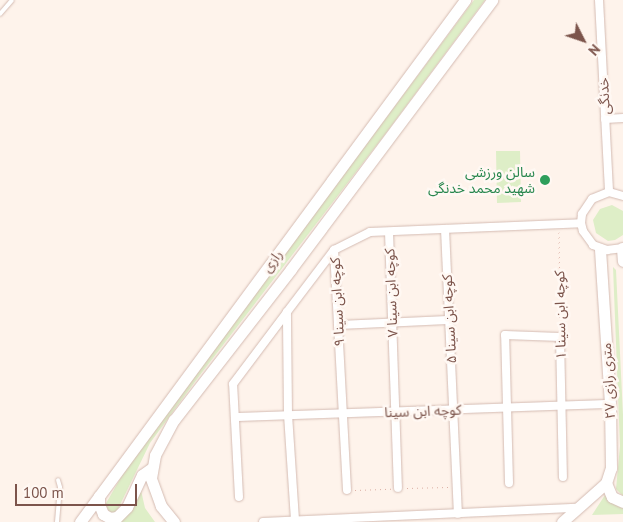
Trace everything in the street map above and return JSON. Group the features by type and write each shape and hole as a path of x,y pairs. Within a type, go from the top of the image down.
{"street":[{"path":"455,12 458,0"},
{"name":"رازی","path":"80,522 465,0"},
{"name":"رازی","path":"174,522 161,506 153,488 152,468 155,455 174,420 358,181 492,0"},
{"name":"خدنگی","path":"599,0 609,192"},
{"path":"605,119 623,118"},
{"path":"341,168 358,181"},
{"path":"623,196 609,192 592,199 582,214 581,223 587,238 600,249 615,250 623,248 623,262"},
{"path":"445,229 581,223"},
{"name":"کوچه ابن سینا ۷","path":"398,488 389,232 445,229"},
{"name":"کوچه ابن سینا ۵","path":"445,229 458,514"},
{"name":"کوچه ابن سینا ۹","path":"347,490 334,250 370,232 389,232"},
{"name":"۲۷ متری رازی","path":"600,249 610,404 611,468 606,483"},
{"path":"239,497 233,384 334,250"},
{"path":"287,312 288,415 295,520"},
{"path":"338,325 449,320"},
{"path":"509,483 505,335 560,337"},
{"name":"کوچه ابن سینا ۱","path":"560,337 563,477"},
{"name":"کوچه ابن سینا","path":"235,417 610,404"},
{"path":"100,496 99,504 103,514 110,518 117,517 127,507 142,475 152,468"},
{"path":"562,522 606,483 612,497 623,502"},
{"path":"263,522 579,508"}],"lane":[{"path":"0,14 12,0"},
{"path":"57,522 60,487 58,480"}],"path":[{"name":"کوچه ابن سینا ۱","path":"558,224 560,337"}],"green space":[{"path":"474,0 485,0 150,443 118,509 114,513 110,512 105,505 131,460"},
{"path":"496,151 520,151 521,202 497,203"},
{"path":"612,205 623,211 623,235 615,240 608,241 596,233 593,220 600,209"},
{"path":"613,267 616,270 623,415 623,496 616,489 620,446"},
{"path":"140,486 145,508 155,522 111,522"},
{"path":"605,495 609,500 623,507 623,514 592,515"}],"place":[{"name":"سالن ورزشی شهید محمد خدنگی","path":"545,180"}]}
